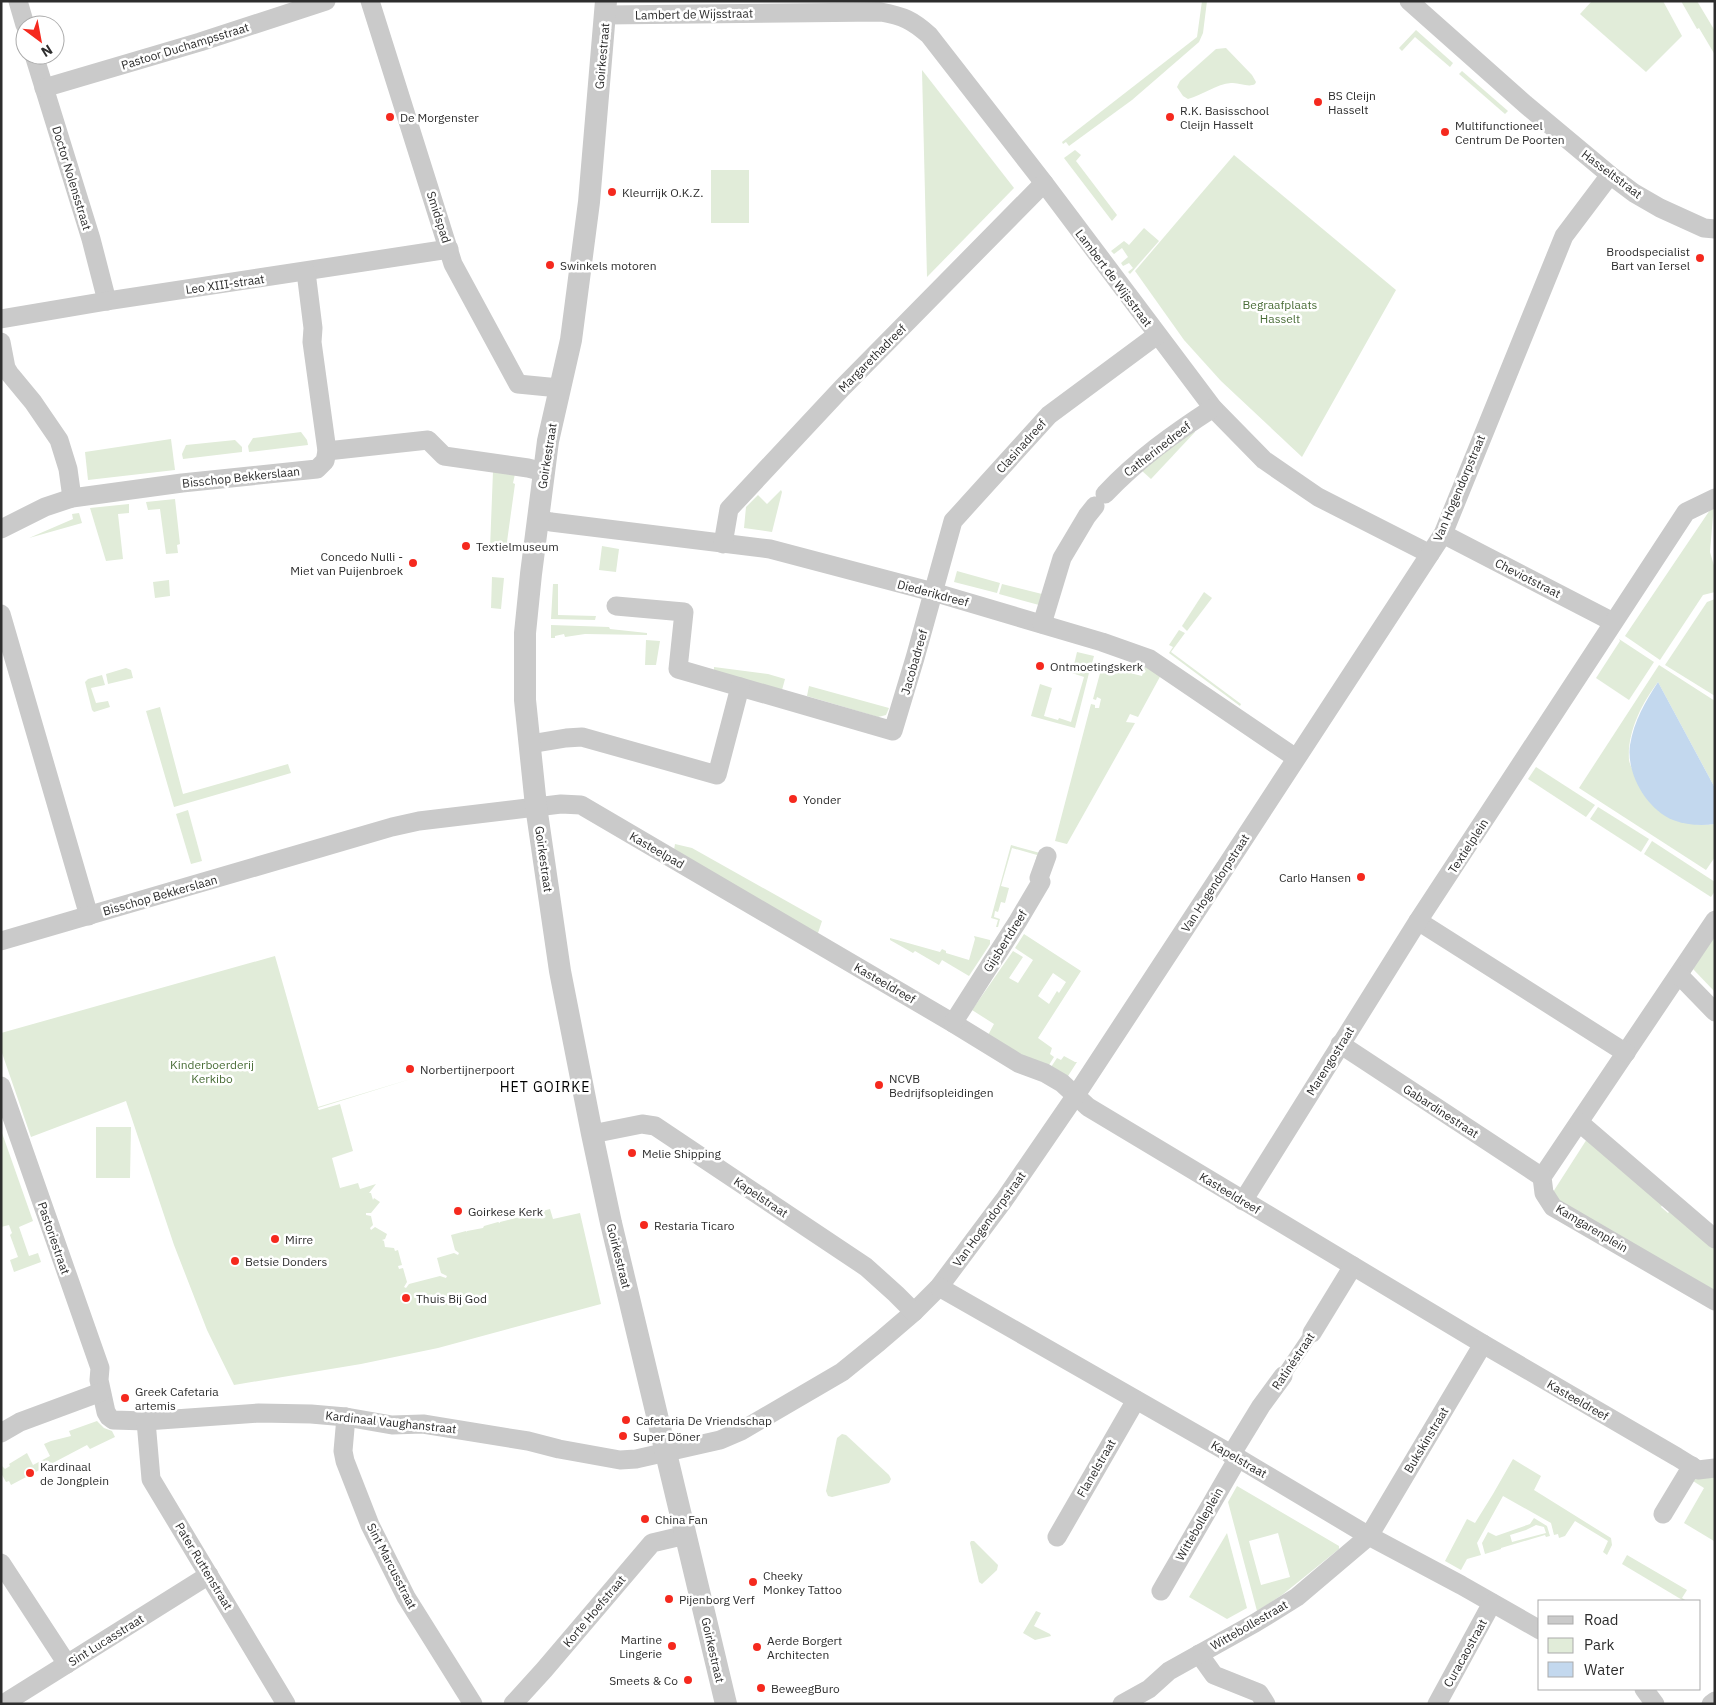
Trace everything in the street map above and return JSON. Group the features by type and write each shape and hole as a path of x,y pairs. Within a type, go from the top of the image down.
{"street":[{"path":"18,1 22,15"},
{"name":"Pastoor Duchampsstraat","path":"44,88 200,42 326,1"},
{"name":"Smidspad","path":"370,1 454,264 518,384 559,388"},
{"name":"Hasseltstraat","path":"1408,1 1525,104 1634,193 1660,208 1704,228 1715,229"},
{"name":"Lambert de Wijsstraat","path":"605,8 813,7 881,12 903,16 920,27 930,35 1044,183 1213,408 1264,460 1318,497 1430,554"},
{"name":"Goirkestraat","path":"605,8 588,202 571,340 548,441 538,519 525,633 525,700 536,806 560,971 592,1134 665,1453 726,1704"},
{"name":"Doctor Nolensstraat","path":"37,65 91,239 107,301"},
{"name":"Van Hogendorpstraat","path":"665,1453 720,1440 740,1431 842,1372 914,1312 939,1287 1004,1200 1076,1095 1443,534 1564,236 1610,175"},
{"name":"Margarethadreef","path":"723,544 728,509 842,388 1044,183"},
{"name":"Leo XIII-straat","path":"1,319 107,301 449,250"},
{"path":"306,272 313,328 312,342 326,451 428,440 444,456 544,472"},
{"name":"Clasinadreef","path":"933,592 953,521 1049,415 1157,335"},
{"path":"1,342 6,368 33,402 59,440 68,469 72,498"},
{"name":"Catherinedreef","path":"1042,624 1062,558 1087,516 1124,474 1169,437 1213,408"},
{"name":"Bisschop Bekkerslaan","path":"1,528 45,507 72,498 173,484 317,469 325,461 326,451"},
{"name":"Textielplein","path":"1418,921 1686,512 1715,498"},
{"name":"Diederikdreef","path":"538,519 770,550 933,592 1102,642 1150,659 1296,758"},
{"name":"Cheviotstraat","path":"1443,534 1613,622"},
{"name":"Jacobadreef","path":"740,687 893,732 933,592"},
{"path":"530,744 582,737 717,775 740,687 678,668 684,612 616,606"},
{"name":"Bisschop Bekkerslaan","path":"1,614 10,676 89,916 414,822 536,806"},
{"name":"Kasteelpad","path":"536,806 581,805 772,917"},
{"name":"Gijsbertdreef","path":"953,1023 1041,882 1040,878 1047,856"},
{"path":"1,941 89,916"},
{"name":"Kasteeldreef","path":"772,917 1018,1063 1045,1073 1062,1083 1088,1107 1483,1344 1698,1470 1715,1468"},
{"path":"1542,1177 1715,920"},
{"path":"1418,921 1626,1054"},
{"name":"Marengostraat","path":"1244,1201 1418,921"},
{"path":"1679,975 1715,1012"},
{"name":"Gabardinestraat","path":"1340,1044 1542,1177"},
{"name":"Pastoriestraat","path":"1,1086 100,1368 101,1392"},
{"path":"1580,1123 1715,1239"},
{"name":"Kapelstraat","path":"592,1134 642,1124 655,1126 866,1267 914,1312"},
{"name":"Kamgarenplein","path":"1542,1177 1544,1193 1553,1207 1715,1301"},
{"name":"Ratinéstraat","path":"1234,1456 1261,1406 1312,1333 1353,1266"},
{"name":"Kapelstraat","path":"939,1287 1234,1456 1369,1536 1538,1629"},
{"name":"Bukskinstraat","path":"1369,1536 1483,1344"},
{"path":"1,1433 20,1422 101,1392"},
{"name":"Kardinaal Vaughanstraat","path":"101,1392 108,1417 113,1420 146,1421 258,1413 311,1414 346,1417 392,1425 433,1425 528,1440 559,1449 620,1460 665,1453"},
{"name":"Flanelstraat","path":"1057,1537 1136,1400"},
{"name":"Sint Marcusstraat","path":"346,1417 344,1456 370,1524 406,1597 473,1704"},
{"name":"Pater Ruttenstraat","path":"146,1421 151,1479 286,1704"},
{"name":"Wittebolleplein","path":"1162,1591 1234,1456"},
{"path":"1663,1514 1684,1461"},
{"name":"Korte Hoefstraat","path":"513,1704 652,1543 686,1535"},
{"name":"Wittebollestraat","path":"1122,1704 1150,1689 1169,1672 1297,1597 1369,1536"},
{"path":"1,1563 66,1664"},
{"name":"Sint Lucasstraat","path":"3,1704 209,1575"},
{"name":"Curacaostraat","path":"1437,1704 1492,1603"},
{"path":"1199,1654 1214,1675 1259,1693 1266,1704"},
{"path":"1645,1690 1655,1704"},
{"path":"1711,1704 1715,1701"}],"green space":[{"path":"1202,1 1207,1 1203,33 1199,42 1132,100 1069,146 1066,142 1063,144 1062,142 1197,37"},
{"path":"1592,1 1663,1 1682,36 1646,72 1580,14"},
{"path":"1681,1 1697,1 1715,31 1715,55 1699,28 1697,29"},
{"path":"1416,30 1453,63 1450,67 1415,37 1402,51 1399,48"},
{"path":"1226,48 1252,75 1256,82 1255,84 1226,84 1188,99 1183,96 1177,87 1180,81 1216,49"},
{"path":"922,70 1014,188 927,277"},
{"path":"1462,71 1508,111 1505,114 1459,74"},
{"path":"1075,150 1081,155 1076,161 1117,215 1112,221 1064,158"},
{"name":"Begraafplaats Hasselt","path":"1234,155 1396,290 1302,457 1221,381 1184,340 1135,271"},
{"path":"711,170 749,170 749,223 711,223"},
{"path":"1144,228 1159,241 1130,274 1128,272 1133,268 1129,263 1123,266 1121,263 1128,257 1122,248 1114,254 1111,251 1124,241 1129,245"},
{"path":"1193,429 1195,432 1151,479 1141,470"},
{"path":"301,432 308,445 249,452 248,446 253,438"},
{"path":"171,439 175,470 88,480 85,452"},
{"path":"235,440 242,447 242,452 183,459 182,454 186,445"},
{"path":"493,471 515,474 506,549 490,549"},
{"path":"781,490 772,532 744,528 746,507 758,495 767,504"},
{"path":"175,499 180,544 177,545 178,553 166,554 160,509 148,510 146,502"},
{"path":"129,504 129,513 118,514 123,559 106,561 90,508"},
{"path":"1714,504 1710,552 1715,569 1715,592 1703,595 1660,660 1625,636"},
{"path":"79,513 82,523 29,538 73,519 72,514"},
{"path":"602,546 619,549 616,572 599,570"},
{"path":"957,571 1000,583 997,593 954,582"},
{"path":"492,577 504,578 501,609 491,608"},
{"path":"169,580 170,596 155,598 153,582"},
{"path":"553,584 558,584 558,615 596,616 595,620 551,619"},
{"path":"1002,584 1042,594 1039,605 999,594"},
{"path":"1204,592 1212,598 1187,631 1182,626"},
{"path":"1715,599 1715,696 1665,665 1707,602"},
{"path":"551,625 609,627 610,629 647,633 647,635 585,634 565,637 564,634 551,638"},
{"path":"1179,630 1185,633 1171,652 1241,704 1240,706 1169,653 1173,647 1169,645"},
{"path":"1619,639 1654,662 1629,700 1596,678 1620,641"},
{"path":"646,640 660,641 656,665 645,665"},
{"path":"1077,652 1094,656 1091,667 1084,665 1082,672 1089,673 1075,728 1031,716 1040,684 1052,688 1044,716 1071,722 1084,677 1072,673"},
{"path":"1146,663 1162,673 1138,717 1130,714 1126,722 1135,723 1067,844 1055,841 1091,704 1095,705 1095,708 1099,708 1101,699 1097,697 1096,700 1093,699 1102,666 1142,676"},
{"path":"1659,665 1715,701 1715,788 1658,682 1646,699 1637,718 1630,739 1629,760 1642,790 1657,809 1677,820 1702,825 1715,824 1715,857 1706,870 1579,788"},
{"path":"714,667 768,674 785,679 782,690 714,671"},
{"path":"126,668 131,670 133,678 108,684 106,674"},
{"path":"102,675 105,685 91,688 96,703 108,701 110,707 94,712 85,682 88,679"},
{"path":"809,686 889,708 886,715 878,717 807,696"},
{"path":"160,707 183,794 288,764 291,773 174,807 146,711"},
{"path":"1536,767 1595,805 1586,817 1528,779"},
{"path":"1598,807 1649,839 1641,852 1590,819"},
{"path":"188,810 202,861 191,864 176,814"},
{"path":"1652,841 1715,882 1715,891 1711,897 1644,854"},
{"path":"675,844 692,848 822,921 817,936 674,850"},
{"path":"1011,845 1040,853 1034,867 1037,855 1012,848 1001,886 1009,888 1005,903 1001,902 998,912 995,911 994,917 1000,919 998,927 996,927 998,920 991,918"},
{"path":"1024,934 1081,971 1038,1038 1052,1048 1050,1054 1054,1057 1049,1065 1022,1057 987,1037 994,1024 972,1010 1013,951 1023,957 1009,978 1018,983 1033,960 1015,948","holes":["1053,973 1066,982 1059,993 1057,991 1049,1004 1038,996"]},
{"path":"1715,935 1715,992 1693,969"},
{"path":"974,936 990,940 990,944 969,976 942,960 939,965 915,951 913,953 890,940 890,938 940,952 942,949 946,953 969,960 975,939"},
{"name":"Kinderboerderij Kerkibo","path":"275,956 318,1107 414,1078 318,1108 319,1110 340,1104 353,1151 332,1158 340,1188 358,1183 360,1189 376,1184 369,1193 371,1193 373,1200 374,1198 380,1202 371,1213 366,1213 366,1215 371,1216 373,1225 370,1228 371,1230 375,1227 387,1234 385,1239 382,1240 385,1247 394,1248 395,1251 398,1250 402,1265 398,1266 399,1269 403,1268 407,1282 404,1287 406,1288 409,1284 440,1276 446,1278 447,1276 441,1273 437,1258 454,1253 458,1255 459,1253 455,1250 451,1235 550,1209 553,1219 580,1213 601,1304 438,1348 361,1364 234,1385 207,1330 174,1245 126,1101 31,1137 1,1050 1,1033"},
{"path":"1064,1056 1077,1062 1068,1076 1051,1067 1057,1058 1061,1060"},
{"path":"96,1127 131,1127 130,1178 96,1178"},
{"path":"1,1130 33,1221 19,1227 29,1256 38,1253 41,1262 14,1272 10,1260 18,1257 10,1235 12,1233 9,1225 1,1227"},
{"path":"1587,1139 1664,1202 1661,1207 1668,1213 1672,1209 1715,1245 1715,1294 1562,1204 1553,1192"},
{"path":"97,1421 104,1428 112,1431 115,1437 90,1449 87,1445 11,1485 9,1481 6,1482 1,1473 1,1465 5,1469 10,1466 9,1464 27,1453 33,1465 50,1456 44,1444 71,1436 69,1431"},
{"path":"842,1434 846,1435 889,1475 891,1479 889,1483 832,1497 828,1496 826,1491 837,1438"},
{"path":"1513,1459 1541,1476 1534,1490 1611,1538 1612,1545 1607,1555 1603,1552 1608,1541 1575,1521 1565,1536 1559,1538 1558,1534 1554,1535 1551,1523 1503,1496 1477,1543 1481,1555 1467,1559 1461,1570 1445,1561 1467,1519 1475,1523"},
{"path":"1697,1475 1714,1476 1714,1541 1684,1523 1704,1488 1693,1481"},
{"path":"1237,1486 1339,1546 1339,1549 1282,1595 1257,1611 1228,1502","holes":["1278,1533 1290,1577 1261,1585 1249,1541"]},
{"path":"1534,1518 1547,1526 1550,1536 1546,1537 1545,1535 1485,1554 1482,1543 1488,1532 1496,1536 1530,1524","holes":["1536,1525 1544,1527 1546,1533 1512,1542 1510,1535"]},
{"path":"1227,1533 1247,1608 1227,1619 1189,1597"},
{"path":"971,1541 974,1541 998,1565 997,1570 982,1584 979,1582"},
{"path":"1627,1555 1687,1590 1682,1598 1685,1600 1682,1600 1622,1564"},
{"path":"1036,1611 1041,1613 1034,1626 1051,1636 1035,1640 1023,1633"}],"water":[{"path":"1658,682 1715,788 1715,824 1688,824 1678,822 1663,815 1646,799 1635,778 1630,756 1632,736 1641,712"}],"place":[{"name":"BS Cleijn Hasselt","path":"1318,102"},
{"name":"De Morgenster","path":"390,117"},
{"name":"R.K. Basisschool Cleijn Hasselt","path":"1170,117"},
{"name":"Multifunctioneel Centrum De Poorten","path":"1445,132"},
{"name":"Kleurrijk O.K.Z.","path":"612,192"},
{"name":"Broodspecialist Bart van Iersel","path":"1700,258"},
{"name":"Swinkels motoren","path":"550,265"},
{"name":"Textielmuseum","path":"466,546"},
{"name":"Concedo Nulli - Miet van Puijenbroek","path":"413,563"},
{"name":"Ontmoetingskerk","path":"1040,666"},
{"name":"Yonder","path":"793,799"},
{"name":"Carlo Hansen","path":"1361,877"},
{"name":"Norbertijnerpoort","path":"410,1069"},
{"name":"NCVB Bedrijfsopleidingen","path":"879,1085"},
{"name":"Melie Shipping","path":"632,1153"},
{"name":"Goirkese Kerk","path":"458,1211"},
{"name":"Restaria Ticaro","path":"644,1225"},
{"name":"Mirre","path":"275,1239"},
{"name":"Betsie Donders","path":"235,1261"},
{"name":"Thuis Bij God","path":"406,1298"},
{"name":"Greek Cafetaria artemis","path":"125,1398"},
{"name":"Cafetaria De Vriendschap","path":"626,1420"},
{"name":"Super Döner","path":"623,1436"},
{"name":"Kardinaal de Jongplein","path":"30,1473"},
{"name":"China Fan","path":"645,1519"},
{"name":"Cheeky Monkey Tattoo","path":"753,1582"},
{"name":"Pijenborg Verf","path":"669,1599"},
{"name":"Martine Lingerie","path":"672,1646"},
{"name":"Aerde Borgert Architecten","path":"757,1647"},
{"name":"Smeets & Co","path":"688,1680"},
{"name":"BeweegBuro","path":"761,1688"}],"district":[{"name":"HET GOIRKE","path":"545,1087"}]}
